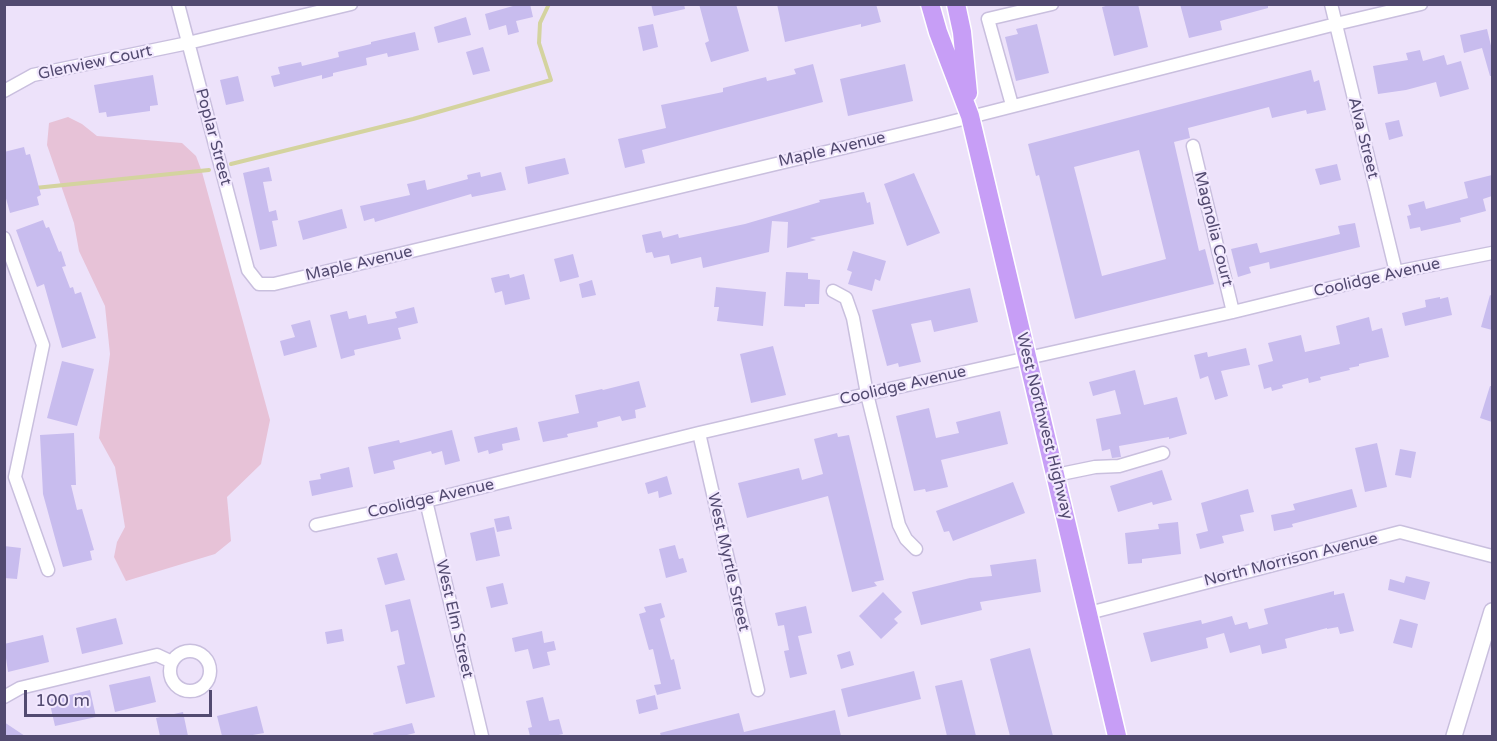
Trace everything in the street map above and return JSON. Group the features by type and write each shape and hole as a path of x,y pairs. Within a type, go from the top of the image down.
{"main road":[{"name":"West Northwest Highway","path":"930,4 938,32 970,116 1089,613 1116,736"},
{"name":"West Northwest Highway","path":"956,4 962,32 970,116"}],"street":[{"name":"Poplar Street","path":"178,4 248,270"},
{"name":"Glenview Court","path":"4,91 33,75 188,44 351,4"},
{"path":"1012,105 988,19 1053,4"},
{"name":"Alva Street","path":"1331,4 1396,272"},
{"name":"Maple Avenue","path":"248,270 259,284 274,284 970,116 1420,4"},
{"name":"Magnolia Court","path":"1193,146 1233,312"},
{"path":"4,238 43,345 15,477 48,570"},
{"name":"Coolidge Avenue","path":"316,525 426,501 867,394 1233,312 1396,272 1492,253"},
{"path":"833,291 846,298 853,318 867,394 898,525 906,539 916,549"},
{"name":"West Myrtle Street","path":"699,433 758,690"},
{"path":"1056,475 1095,467 1119,466 1163,453"},
{"name":"West Elm Street","path":"426,501 482,736"},
{"name":"North Morrison Avenue","path":"1089,613 1400,532 1492,556"},
{"path":"1454,736 1492,610"},
{"path":"4,697 20,688 157,655 172,662"}],"shaded area":[{"path":"68,117 82,124 97,136 182,143 196,156 270,420 261,464 227,497 231,541 215,554 126,581 114,557 117,542 125,527 115,467 99,438 110,354 105,306 79,251 74,223 47,145 49,123"}],"building":[{"path":"520,4 530,4 533,17 516,21 519,32 508,35 506,25 489,30 485,14"},
{"path":"651,4 684,4 685,9 654,16"},
{"path":"699,4 736,4 749,51 711,62 705,43 709,41"},
{"path":"777,4 876,4 881,22 861,27 861,24 785,42"},
{"path":"1113,4 1138,4 1148,47 1114,56 1102,7"},
{"path":"1180,4 1268,4 1268,8 1220,21 1222,30 1189,38"},
{"path":"466,17 471,35 438,43 434,27"},
{"path":"653,24 658,47 643,51 638,27"},
{"path":"1037,24 1049,73 1016,81 1005,37 1018,34 1016,29"},
{"path":"1487,29 1492,50 1492,76 1490,76 1482,48 1464,53 1460,35"},
{"path":"415,32 419,50 388,57 387,53 366,58 367,65 333,73 333,76 322,79 322,75 274,87 271,76 280,74 278,67 301,62 302,66 339,57 338,52"},
{"path":"483,47 490,71 473,75 466,52"},
{"path":"1420,50 1423,61 1444,55 1447,65 1461,61 1469,89 1440,97 1436,82 1378,94 1373,66 1408,60 1406,53"},
{"path":"813,64 823,102 642,150 645,163 625,168 618,139 666,128 661,105 723,92 723,88 766,77 767,81 796,74 794,69"},
{"path":"905,64 913,101 848,116 840,79"},
{"path":"1311,70 1314,82 1319,80 1326,110 1307,114 1306,110 1272,118 1269,107 1188,128 1190,138 1174,142 1199,251 1205,249 1214,284 1075,319 1039,175 1036,176 1028,144","holes":["1139,150 1166,259 1102,276 1074,167"]},
{"path":"153,75 158,105 150,106 150,111 107,117 106,112 99,113 94,85"},
{"path":"238,76 244,101 226,105 220,80"},
{"path":"1399,120 1403,136 1389,140 1385,123"},
{"path":"24,147 26,155 30,154 41,195 37,197 39,205 10,213 4,191 4,152"},
{"path":"565,158 569,174 528,184 525,167"},
{"path":"1337,164 1341,180 1320,185 1315,169"},
{"path":"269,167 272,181 263,182 269,212 276,210 278,220 272,221 277,246 260,250 243,173"},
{"path":"480,172 481,177 501,172 506,190 472,197 471,194 375,222 374,218 364,221 360,206 410,195 407,184 425,180 427,190 468,179 467,175"},
{"path":"914,173 940,233 907,246 884,184"},
{"path":"1492,175 1492,196 1483,199 1486,211 1460,218 1461,222 1421,231 1420,227 1410,229 1407,216 1411,215 1408,205 1424,201 1426,209 1468,198 1464,182"},
{"path":"864,192 867,203 870,202 874,224 810,238 816,240 787,248 788,222 772,221 769,252 703,268 701,257 671,264 669,255 654,258 652,252 646,253 642,235 661,231 663,238 678,234 679,238 745,224 820,202 819,200"},
{"path":"342,209 347,228 303,240 298,221"},
{"path":"43,220 46,228 49,227 59,252 61,251 66,266 62,267 70,288 73,287 75,294 81,292 96,338 62,348 44,284 37,287 16,230"},
{"path":"1355,223 1360,247 1270,269 1269,262 1249,267 1251,273 1238,277 1231,249 1257,243 1260,253 1340,234 1338,226"},
{"path":"853,251 886,261 880,281 875,279 872,291 848,284 852,272 847,270"},
{"path":"573,254 579,277 560,282 554,259"},
{"path":"786,272 808,273 808,279 820,280 819,304 805,304 805,307 784,306"},
{"path":"509,274 510,278 524,274 530,299 505,305 502,291 495,293 491,278"},
{"path":"592,280 596,295 582,298 579,284"},
{"path":"716,287 766,292 763,326 717,321 719,307 714,307"},
{"path":"970,288 978,322 934,332 931,320 911,324 921,362 899,367 898,363 887,366 872,310"},
{"path":"1490,295 1492,296 1492,330 1481,327"},
{"path":"1440,297 1440,299 1448,297 1452,315 1405,326 1402,313 1426,307 1425,300"},
{"path":"414,307 418,323 398,328 401,339 354,350 355,355 341,359 330,315 347,311 349,319 366,315 368,324 397,318 395,312"},
{"path":"1369,317 1372,331 1382,328 1389,357 1320,377 1321,380 1309,383 1308,378 1282,385 1283,388 1272,391 1271,387 1264,389 1258,365 1273,361 1268,343 1301,335 1305,352 1340,344 1336,326"},
{"path":"310,320 317,347 284,356 280,341 295,337 291,325"},
{"path":"773,346 786,395 751,403 740,354"},
{"path":"1246,348 1250,365 1221,371 1228,396 1215,400 1208,376 1200,379 1194,355 1207,352 1208,357"},
{"path":"62,361 94,369 77,426 47,418"},
{"path":"1135,370 1144,405 1177,397 1187,434 1119,446 1121,457 1112,458 1110,449 1102,451 1096,419 1121,414 1115,390 1093,396 1089,382"},
{"path":"639,381 646,407 635,410 636,418 622,421 620,416 597,422 598,427 543,442 538,422 579,413 575,395"},
{"path":"1490,386 1492,386 1492,422 1480,418"},
{"path":"929,408 936,438 959,433 956,422 1000,411 1008,444 941,460 948,487 926,492 925,489 914,491 896,416"},
{"path":"517,427 520,440 502,444 503,450 489,454 488,450 478,453 474,437"},
{"path":"452,430 460,461 445,465 442,451 432,454 431,451 393,461 395,469 374,474 368,447 399,440 400,443"},
{"path":"74,433 76,485 71,485 77,510 82,509 94,550 90,551 92,560 63,567 43,494 40,435"},
{"path":"837,433 838,437 849,435 884,580 874,582 877,586 852,592 828,496 747,518 738,483 799,468 802,480 823,474 814,439"},
{"path":"1377,443 1387,487 1365,492 1355,448"},
{"path":"1400,449 1416,452 1411,478 1395,475"},
{"path":"349,467 353,487 312,496 309,481 321,479 320,474"},
{"path":"1162,470 1172,500 1153,505 1152,502 1118,512 1110,486"},
{"path":"667,476 672,494 659,498 658,491 648,494 645,483"},
{"path":"1013,482 1025,513 953,541 949,531 944,532 936,511"},
{"path":"1248,489 1254,512 1240,515 1244,531 1222,536 1224,543 1200,549 1196,534 1208,531 1201,503"},
{"path":"1352,489 1357,507 1274,531 1271,515 1295,510 1293,504"},
{"path":"509,516 512,529 497,532 494,519"},
{"path":"1178,522 1181,554 1142,559 1142,563 1128,564 1125,533 1159,529 1158,524"},
{"path":"494,527 500,556 476,561 470,533"},
{"path":"675,545 679,559 683,558 687,572 666,578 659,549"},
{"path":"4,546 21,548 17,579 4,578"},
{"path":"397,553 405,580 385,585 377,558"},
{"path":"1036,559 1041,592 980,602 982,610 921,625 912,592 970,578 992,576 990,565"},
{"path":"1406,576 1430,582 1425,600 1388,590 1390,579 1404,583"},
{"path":"503,583 508,604 491,608 486,587"},
{"path":"1334,591 1334,595 1344,593 1354,631 1340,634 1338,627 1327,628 1285,639 1287,648 1262,654 1260,645 1230,653 1224,633 1206,638 1208,648 1151,662 1143,633 1201,620 1202,624 1232,616 1235,625 1247,622 1249,629 1268,624 1264,609"},
{"path":"883,592 902,612 894,619 898,623 881,639 859,616"},
{"path":"410,599 435,697 406,704 397,666 405,664 398,630 391,632 385,605"},
{"path":"661,603 665,617 660,619 671,660 674,659 681,689 657,695 654,685 661,684 653,649 649,650 639,614 646,612 644,607"},
{"path":"806,606 812,633 798,636 807,674 790,678 784,651 789,650 784,625 778,626 775,613"},
{"path":"116,618 123,644 82,654 76,628"},
{"path":"1400,619 1418,624 1412,648 1393,643"},
{"path":"342,629 344,641 327,644 325,632"},
{"path":"542,631 544,643 554,641 556,650 547,652 550,665 533,669 528,649 515,652 512,638"},
{"path":"43,635 49,662 8,672 4,644"},
{"path":"1030,648 1053,736 1010,736 990,659"},
{"path":"850,651 854,665 841,669 837,655"},
{"path":"914,671 921,699 848,717 841,689"},
{"path":"150,676 156,702 115,712 109,685"},
{"path":"962,680 976,736 947,736 935,686"},
{"path":"90,690 96,717 55,726 49,700"},
{"path":"655,695 658,709 639,714 636,700"},
{"path":"543,697 549,721 559,719 563,734 530,736 528,728 532,727 526,701"},
{"path":"257,706 264,733 222,736 217,716"},
{"path":"835,710 841,736 661,736 660,733 739,713 744,732"},
{"path":"183,712 188,736 160,736 156,718"},
{"path":"4,722 25,736 4,736"},
{"path":"412,723 415,733 403,736 374,736 373,733"}],"waterway":[{"path":"231,164 413,119 551,80 539,43 540,23 549,4"},
{"path":"35,188 209,170"}]}
